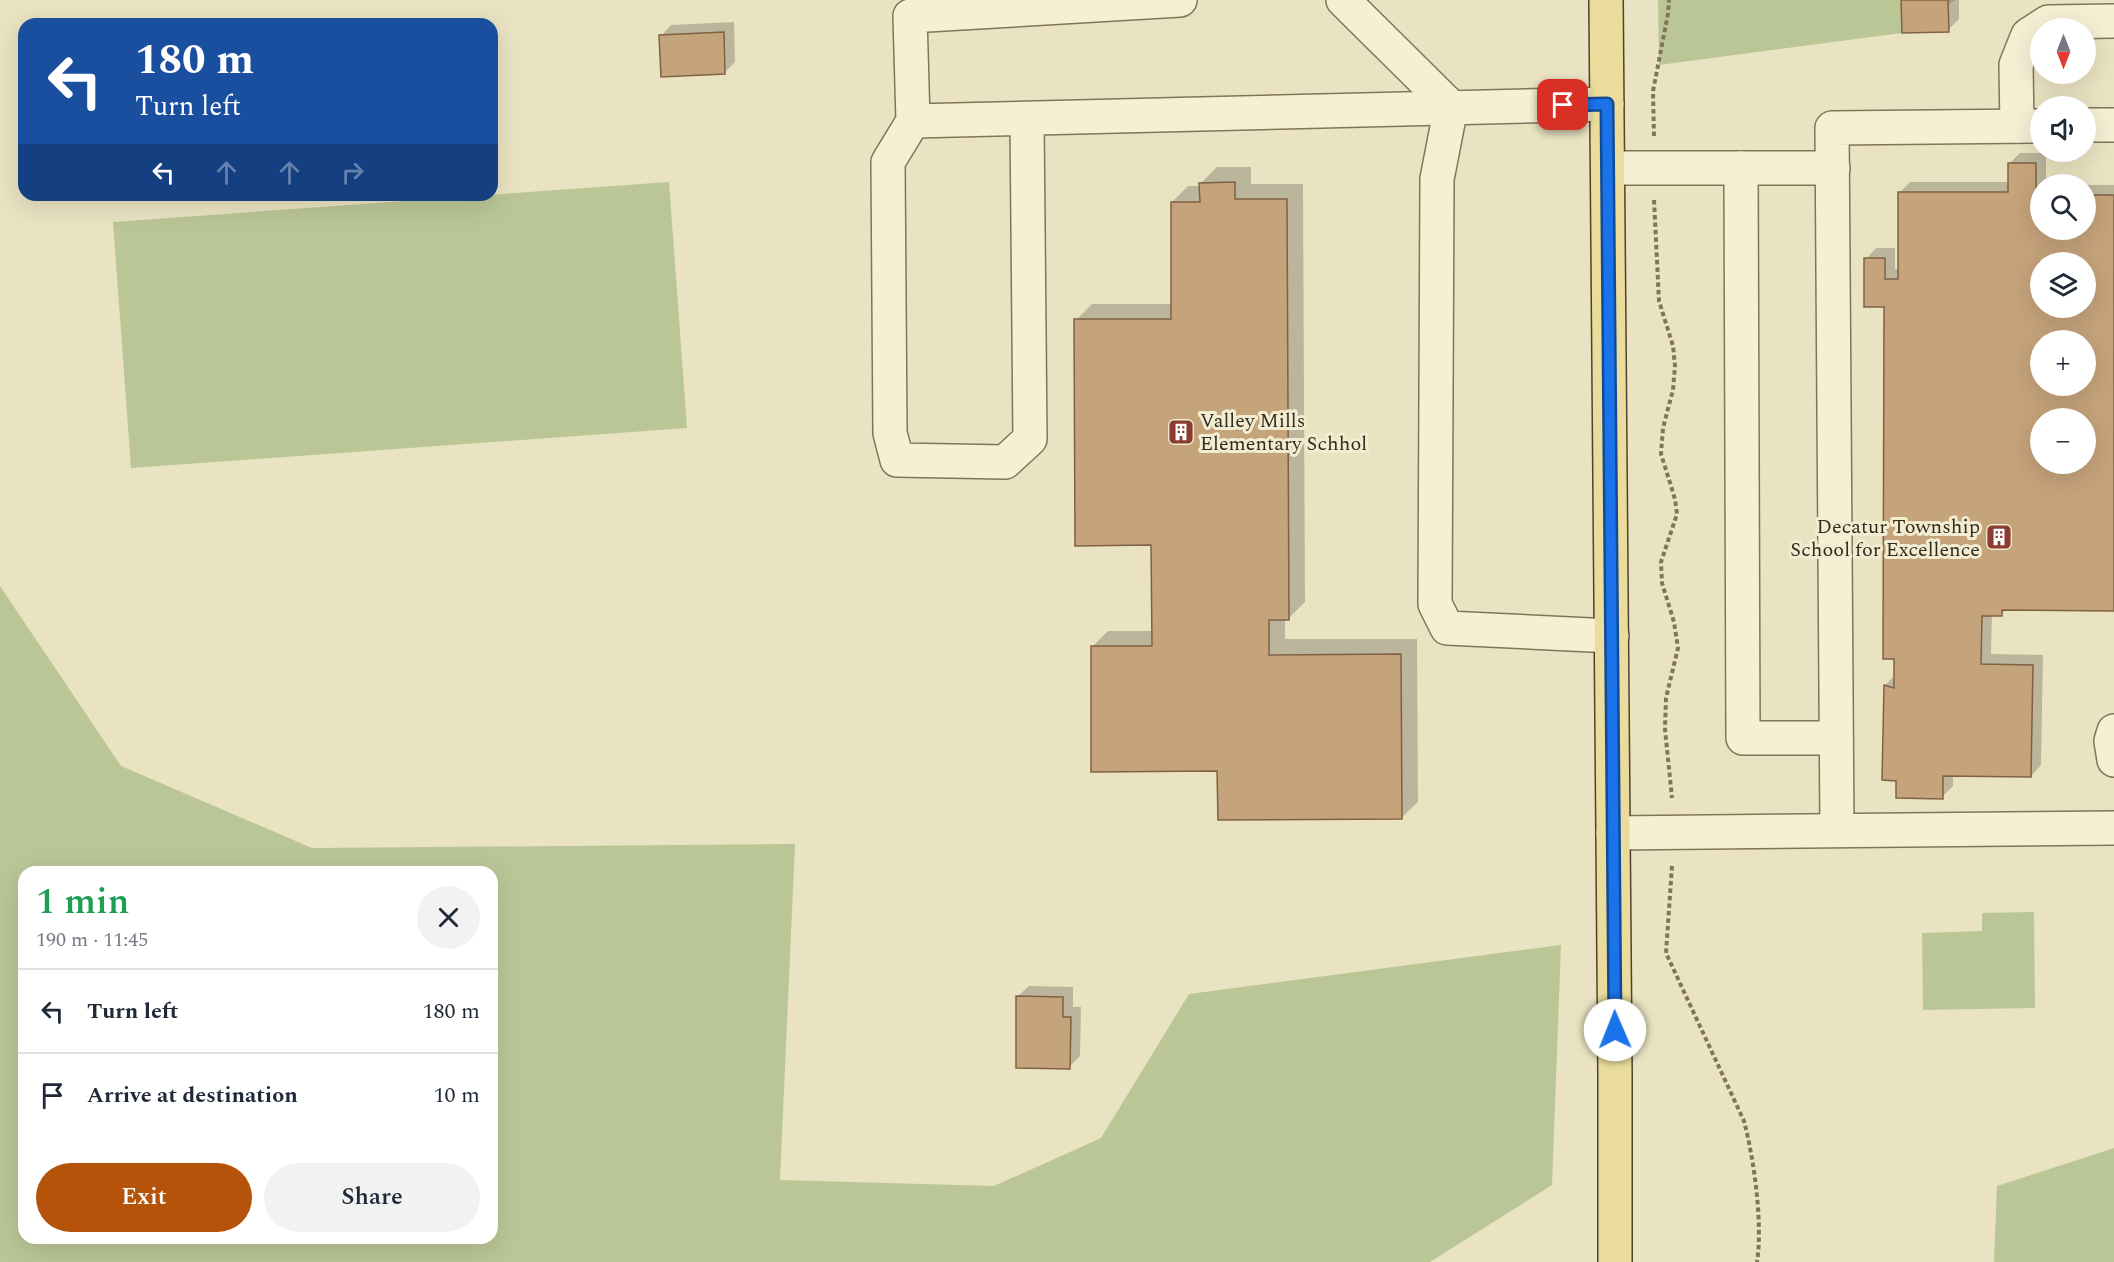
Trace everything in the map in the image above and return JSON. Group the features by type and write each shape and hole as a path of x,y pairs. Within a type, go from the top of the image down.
{"main road":[{"path":"1606,0 1615,1262"}],"lane":[{"path":"1027,119 1030,439 1005,462 897,460 890,433 888,162 913,121 910,16 1180,0"},
{"path":"1343,0 1451,107"},
{"path":"1837,830 1832,128 2028,126 2016,65 2028,35 2048,22 2114,21"},
{"path":"913,121 1607,104"},
{"path":"1451,107 1437,179 1435,604 1447,628 1612,636"},
{"path":"2096,125 2114,125"},
{"path":"1608,168 1833,168"},
{"path":"1741,168 1743,738 1836,738"},
{"path":"2114,731 2111,741 2114,760"},
{"path":"1613,833 2114,828"}],"path":[{"path":"1654,134 1653,91 1669,0"},
{"path":"1654,203 1659,301 1673,346 1675,366 1673,390 1663,428 1661,454 1675,498 1677,514 1661,562 1662,583 1674,622 1678,648 1666,698 1665,729 1672,799"},
{"path":"1673,859 1666,953 1744,1121 1752,1150 1758,1217 1757,1262"}],"green space":[{"path":"1658,0 1955,0 1902,33 1659,65"},
{"path":"669,182 687,428 131,468 113,222 405,201 498,201 498,194"},
{"path":"0,586 121,766 312,848 795,844 780,1180 994,1186 1101,1138 1189,994 1561,945 1552,1185 1430,1262 0,1262"},
{"path":"2034,912 2035,1008 1923,1010 1922,933 1982,931 1982,913"},
{"path":"2114,1148 2114,1262 1994,1262 1997,1186"}],"building":[{"path":"1901,0 1948,0 1949,32 1902,33"},
{"path":"724,32 725,74 661,77 659,35"},
{"name":"Decatur Township School for Excellence","path":"2008,163 2036,163 2036,174 2030,174 2030,240 2096,240 2096,195 2114,195 2114,611 2002,610 2002,616 1982,616 1981,664 2033,665 2031,777 1943,776 1943,799 1896,798 1896,781 1882,780 1884,685 1894,688 1894,659 1883,659 1884,307 1864,307 1864,258 1885,258 1885,279 1898,279 1898,192 2008,192"},
{"name":"Valley Mills Elementary Schhol","path":"1235,182 1235,199 1287,199 1289,620 1269,620 1269,655 1401,654 1402,819 1218,820 1217,771 1091,772 1091,646 1152,646 1151,545 1075,546 1074,319 1171,319 1171,202 1200,202 1199,183"},
{"path":"1016,996 1063,997 1063,1017 1071,1017 1070,1069 1016,1068"}],"place":[{"name":"Valley Mills Elementary Schhol","path":"1181,432"},
{"name":"Decatur Township School for Excellence","path":"1999,537"}],"route":[{"path":"1563,105 1607,104 1615,1030"}]}
